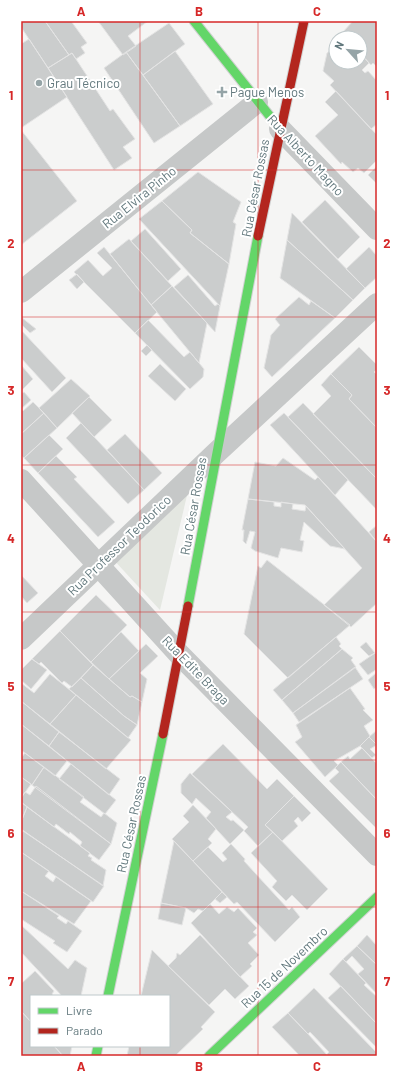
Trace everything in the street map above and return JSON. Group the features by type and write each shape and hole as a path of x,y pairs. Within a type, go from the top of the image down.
{"main road":[{"name":"Rua Alberto Magno","path":"194,21 280,129"},
{"name":"Rua César Rossas","path":"108,995 179,654 216,453 280,129 304,21"},
{"name":"Rua 15 de Novembro","path":"209,1056 377,897"}],"street":[{"name":"Rua Elvira Pinho","path":"21,292 257,102"},
{"name":"Rua Alberto Magno","path":"280,129 377,230"},
{"name":"Rua Professor Teodorico","path":"21,639 216,453 377,304"},
{"name":"Rua Edite Braga","path":"21,480 179,654 377,855"}],"shaded area":[{"path":"189,487 160,610 112,558"}],"building":[{"path":"21,21 45,21 69,55 48,68 21,27"},
{"path":"45,21 71,21 87,43 81,47 85,53 76,59 72,53 69,55"},
{"path":"98,21 148,21 128,36 136,46 123,55"},
{"path":"353,21 377,21 377,67 373,63 371,65 368,62 368,30 345,30"},
{"path":"169,23 185,44 143,75 126,52"},
{"name":"Grau Técnico","path":"29,39 67,97 21,128 21,44"},
{"path":"175,51 213,104 180,126 143,75"},
{"path":"126,52 180,126 154,143 104,68"},
{"path":"328,52 328,70 362,70 365,73 368,71 377,81 377,124 371,129 330,85 334,81 323,71"},
{"path":"72,53 110,111 113,109 135,139 123,147 132,158 114,170 48,68"},
{"path":"336,91 377,135 377,160 364,173 358,168 353,172 342,162 341,164 315,136 338,115 325,102"},
{"path":"21,130 77,201 21,245"},
{"path":"377,167 377,184 368,175"},
{"path":"198,172 241,202 233,222 236,224 229,264 190,233 192,230 162,201"},
{"path":"325,200 360,237 338,259 302,222"},
{"path":"162,201 192,230 190,233 229,264 220,306 139,219"},
{"path":"292,213 365,288 353,300 287,240"},
{"path":"145,229 181,269 168,281 131,241"},
{"path":"129,239 172,286 151,305 110,254"},
{"path":"287,240 353,300 335,318 280,278"},
{"path":"104,247 157,312 135,333 74,272 88,260 103,276 112,268 97,253"},
{"path":"369,247 377,256 377,277 365,288 346,269"},
{"path":"77,274 84,282 77,289 69,280"},
{"path":"188,275 215,306 218,304 220,306 215,332 174,287"},
{"path":"172,286 207,323 199,363 151,305"},
{"path":"299,297 309,305 311,301 335,318 272,377 264,368 271,335 280,325 275,319"},
{"path":"21,317 36,329 30,333 21,324"},
{"path":"148,320 184,357 190,352 204,369 203,377 190,389 135,333"},
{"path":"21,330 66,378 52,392 21,358"},
{"path":"147,345 152,350 146,356 141,351"},
{"path":"359,347 377,365 377,369 374,372 377,375 377,428 349,399 352,395 331,374"},
{"path":"160,364 186,389 175,401 148,376"},
{"path":"21,365 33,379 22,390 21,389"},
{"path":"331,374 352,395 349,399 377,428 377,479 313,414 331,396 321,385"},
{"path":"71,379 90,396 57,428 39,408"},
{"path":"24,392 31,400 21,409 21,394"},
{"path":"89,397 112,420 94,437 72,413"},
{"path":"33,402 44,413 21,434 21,409 23,411"},
{"path":"303,403 377,479 377,510 288,417"},
{"path":"44,413 57,428 24,458 21,455 21,434"},
{"path":"284,413 348,480 335,495 270,425"},
{"path":"81,423 144,490 128,504 66,438"},
{"path":"125,434 162,473 144,490 107,450"},
{"path":"49,435 63,449 38,473 24,458"},
{"path":"56,456 77,477 74,479 115,522 98,537 38,473"},
{"path":"283,458 315,480 318,477 377,542 377,603 351,627 324,605 362,568 305,505 248,499 255,462 276,466"},
{"path":"248,499 274,502 274,506 281,507 281,502 293,504 292,509 305,511 306,506 345,549 330,546 304,522 300,540 304,541 302,552 281,548 278,558 255,551 251,548 255,532 250,531 246,544 243,541 244,530 242,530"},
{"path":"377,525 377,542 369,532"},
{"path":"267,560 350,625 288,678 244,634 258,566 261,568"},
{"path":"21,575 38,593 27,603 21,596"},
{"path":"96,595 127,625 91,662 60,631"},
{"path":"60,631 93,665 72,687 64,681 62,683 41,662 39,664 32,659"},
{"path":"121,632 139,651 109,679 91,662"},
{"path":"336,637 341,644 339,646 342,649 282,700 273,690"},
{"path":"366,642 375,653 369,656 360,647"},
{"path":"146,644 158,656 140,673 147,679 142,702 132,696 130,697 109,679"},
{"path":"342,649 353,658 351,660 356,667 293,713 282,700"},
{"path":"375,653 377,655 377,669 368,675 359,664"},
{"path":"32,659 47,670 31,689 21,680 21,670"},
{"path":"93,665 130,697 132,696 142,702 137,725 124,716 81,678"},
{"path":"355,667 363,679 299,722 293,713"},
{"path":"376,673 377,687 374,689 368,680"},
{"path":"50,674 76,695 50,724 21,701 21,683 34,693"},
{"path":"81,678 124,716 137,725 128,738 69,689"},
{"path":"350,688 365,709 363,710 373,720 364,726 370,736 360,746 334,761 338,765 325,777 295,742 302,737 296,725"},
{"path":"76,695 131,740 106,769 50,724"},
{"path":"21,701 59,732 49,746 21,724"},
{"path":"21,724 67,761 55,776 21,750"},
{"path":"377,730 377,745 369,737"},
{"path":"59,732 120,779 109,795 49,746"},
{"path":"369,737 377,745 370,749 376,755 372,758 360,746"},
{"path":"223,744 267,789 277,779 294,796 265,825 273,832 258,846 244,831 248,827 192,774"},
{"path":"362,748 377,764 377,800 341,762 348,756 350,759"},
{"path":"25,753 44,767 32,785 21,777 21,758"},
{"path":"341,762 377,800 377,829 329,781 339,772 335,768"},
{"path":"71,764 116,800 105,814 59,779"},
{"path":"44,767 84,797 80,802 101,817 104,813 117,823 111,844 32,785"},
{"path":"190,773 232,812 226,817 231,821 233,820 244,830 230,844 206,818 211,812 196,798 192,804 181,793 181,784"},
{"path":"21,777 31,784 21,798"},
{"path":"36,786 111,844 99,860 80,846 82,842 70,832 69,834 56,824 54,827 21,802 21,798 25,792 30,795"},
{"path":"294,796 311,813 302,822 298,817 294,821 298,826 282,841 265,825"},
{"path":"21,802 27,807 21,822"},
{"path":"193,805 216,829 208,839 212,843 193,861 172,839 189,822 183,816"},
{"path":"27,807 90,853 88,856 92,858 91,860 106,870 103,886 21,829 21,822"},
{"path":"23,831 104,886 93,902 21,852 21,834"},
{"path":"273,832 328,889 307,910 292,895 286,901 272,887 277,881 251,853"},
{"path":"174,841 222,892 203,911 198,909 194,913 186,908 161,903"},
{"path":"231,844 245,859 244,861 289,910 292,907 300,917 275,942 237,902 234,904 193,861 208,847 223,862 227,859 222,853"},
{"path":"21,852 49,871 45,876 53,882 56,877 91,901 74,924 21,891"},
{"path":"21,891 59,916 57,918 66,924 68,921 82,931 67,952 53,943 55,941 21,919"},
{"path":"222,892 227,897 220,903 215,899"},
{"path":"161,903 186,908 182,925 158,919"},
{"path":"210,904 219,914 227,907 234,912 238,908 257,928 253,932 257,935 248,943 259,955 250,964 252,966 240,977 191,923"},
{"path":"21,925 68,969 75,960 87,968 81,995 61,995 21,952"},
{"path":"200,935 249,986 235,999 225,989 209,1005 168,966 176,958 177,953 180,955"},
{"path":"367,935 377,946 377,965 357,946"},
{"path":"357,946 377,965 377,994 358,974 364,969 352,956 346,962 343,959"},
{"path":"152,950 215,1012 201,1027 203,1029 175,1056 127,1056 129,1047 170,1047 170,995 141,995"},
{"path":"343,959 366,983 364,985 377,997 377,1024 329,974"},
{"path":"35,971 54,991 52,994 53,995 30,995 30,1021 21,1011 21,982 22,983"},
{"path":"341,986 377,1024 377,1048 328,998"},
{"path":"314,988 377,1053 377,1056 328,1056 327,1054 329,1052 310,1032 308,1034 288,1013"},
{"path":"21,1011 30,1021 30,1047 55,1047 63,1056 21,1056"},
{"path":"288,1013 328,1056 300,1056 272,1027"},
{"path":"55,1047 72,1047 70,1056 63,1056"}],"traffic: fast":[{"path":"194,21 280,129"},
{"path":"188,606 258,236"},
{"path":"108,995 163,734"},
{"path":"209,1056 377,897"},
{"path":"96,1056 98,1047"}],"traffic: jam":[{"path":"258,236 304,21"},
{"path":"163,734 188,606"}],"place":[{"name":"Grau Técnico","path":"39,83"},
{"name":"Pague Menos","path":"222,92"}]}
